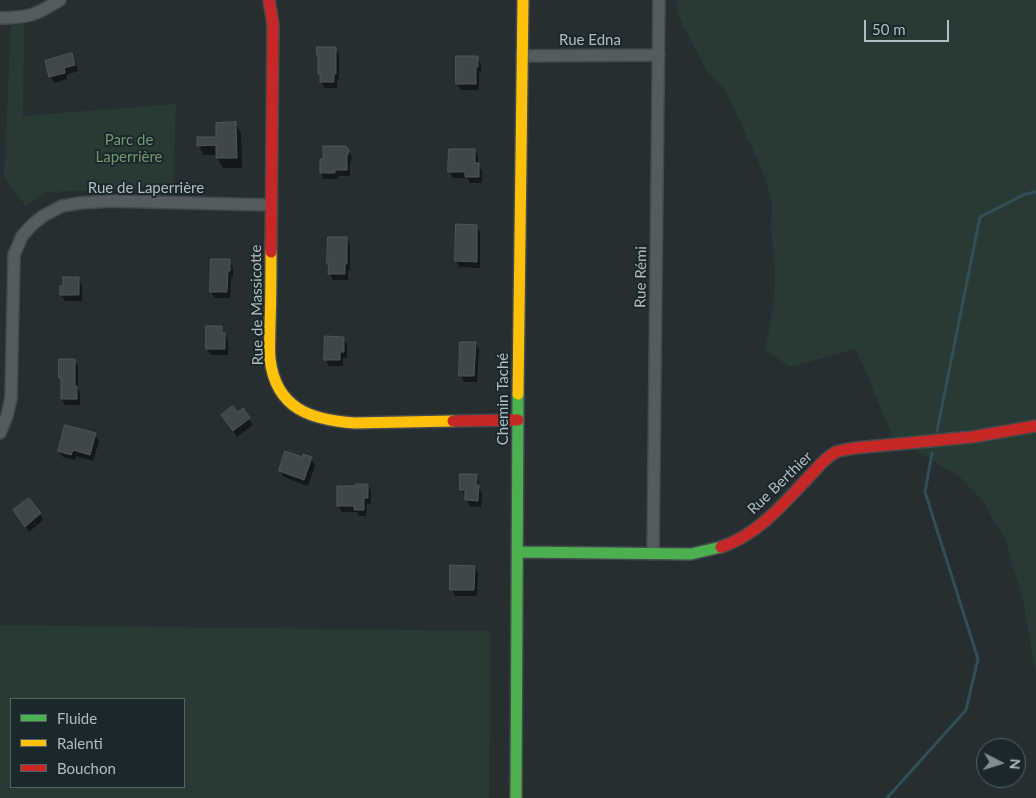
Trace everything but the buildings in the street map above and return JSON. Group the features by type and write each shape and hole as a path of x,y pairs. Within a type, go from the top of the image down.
{"street":[{"path":"0,18 34,15 60,0"},
{"name":"Rue de Massicotte","path":"269,0 273,24 270,358 278,388 293,405 309,416 331,421 354,423 518,420"},
{"name":"Chemin Taché","path":"516,798 523,0"},
{"name":"Rue Rémi","path":"653,554 659,0"},
{"name":"Rue Edna","path":"522,56 659,55"},
{"name":"Rue de Laperrière","path":"0,433 7,416 11,398 14,255 22,236 32,224 62,206 110,200 271,205"},
{"name":"Rue Berthier","path":"518,552 691,554 715,549 730,544 748,534 779,510 825,460 837,452 855,448 972,437 1036,426"}],"green space":[{"path":"676,0 1036,0 1036,669 1024,603 1005,539 984,503 960,477 893,437 856,349 790,367 765,350 774,302 775,269 771,229 772,202 763,171 725,90 706,70 679,17"},
{"name":"Parc de Laperrière","path":"24,24 23,116 176,104 173,187 46,192 26,206 4,177 11,25"},
{"path":"0,625 491,631 489,798 0,798"}],"waterway":[{"path":"937,431 980,217 1025,194 1036,192"},
{"path":"887,798 966,710 978,659 925,492 932,453"}],"traffic: fast":[{"path":"516,798 518,394"},
{"path":"518,552 691,554 721,547"}],"traffic: slow":[{"path":"518,394 523,0"},
{"path":"271,252 270,359 280,390 288,400 298,409 310,415 339,421 355,423 453,421"}],"traffic: jam":[{"path":"269,0 273,24 271,252"},
{"path":"453,421 518,420"},
{"path":"721,547 745,536 767,520 824,461 836,452 855,448 972,437 1036,426"}]}
